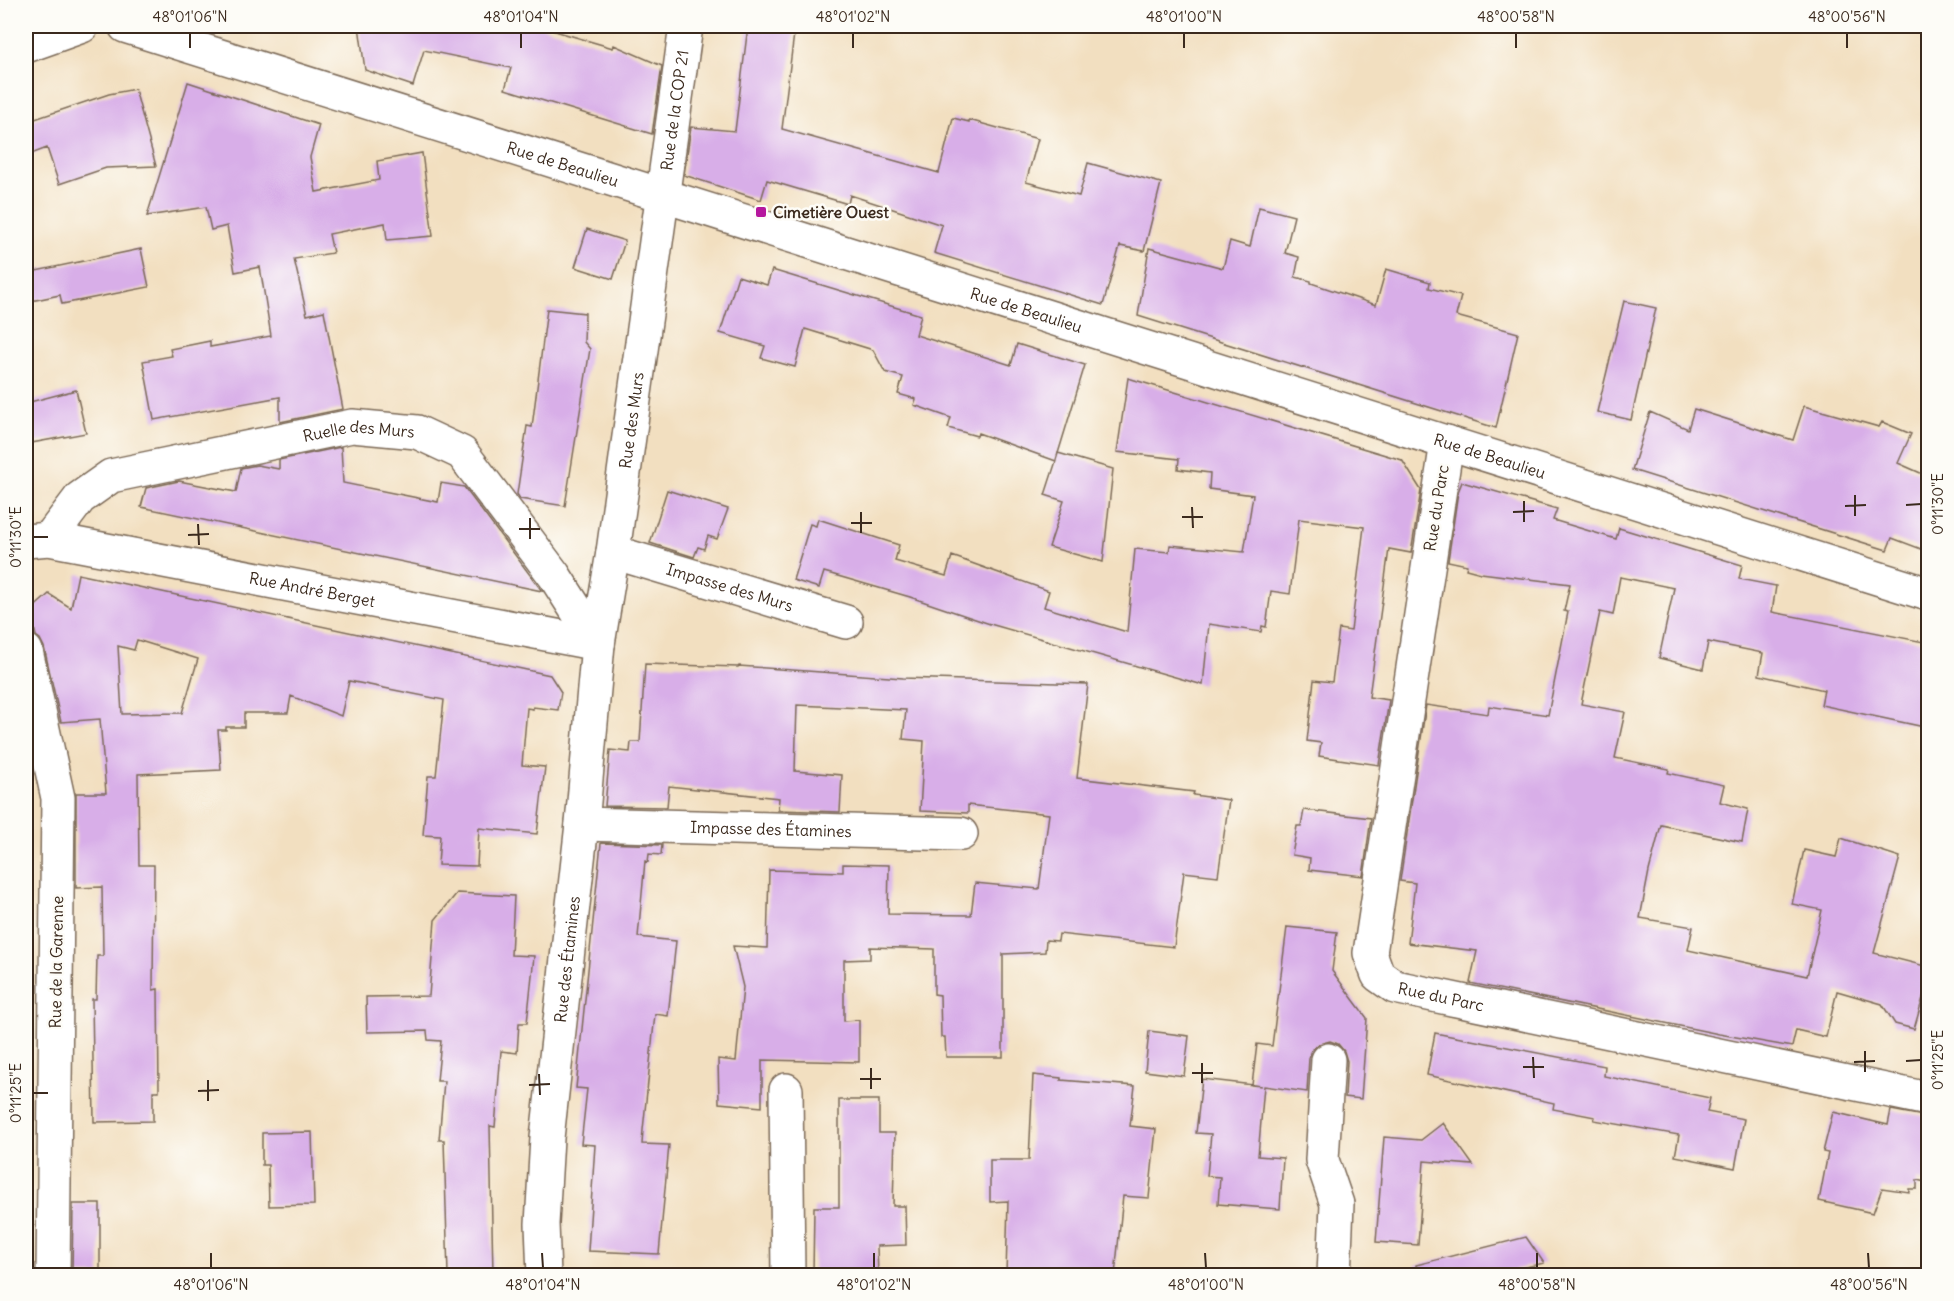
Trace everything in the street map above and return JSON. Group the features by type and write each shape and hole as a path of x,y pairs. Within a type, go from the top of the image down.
{"street":[{"path":"26,46 82,26"},
{"name":"Rue de Beaulieu","path":"125,26 1929,594"},
{"name":"Rue de la COP 21","path":"663,195 686,26"},
{"name":"Rue des Murs","path":"598,644 663,195"},
{"name":"Ruelle des Murs","path":"37,540 80,498 111,476 352,426 417,432 462,453 554,575 598,644"},
{"name":"Rue du Parc","path":"1447,442 1370,953 1378,975 1395,987 1929,1099"},
{"name":"Rue André Berget","path":"37,540 598,644"},
{"name":"Impasse des Murs","path":"613,552 846,622"},
{"name":"Rue des Étamines","path":"544,1275 542,1224 547,1138 582,824 598,644"},
{"name":"Rue de la Garenne","path":"26,651 58,798 53,1275"},
{"name":"Impasse des Étamines","path":"582,824 961,834"},
{"path":"1328,1059 1322,1160 1337,1204 1334,1275"},
{"path":"786,1090 788,1275"}],"building":[{"path":"359,26 538,26 613,48 614,45 662,66 652,134 505,89 511,68 424,50 413,86 365,70"},
{"path":"748,26 795,26 782,129 939,173 953,118 969,122 969,120 1038,139 1026,182 1079,196 1088,163 1161,183 1144,251 1120,246 1103,305 934,253 942,225 850,195 848,204 767,180 761,200 684,175 691,127 735,131"},
{"path":"188,82 319,125 310,157 316,192 379,180 377,161 422,153 433,236 387,240 385,223 329,234 333,253 294,259 307,315 324,311 343,409 280,422 280,397 154,420 143,361 172,356 170,349 210,341 210,347 271,336 260,267 235,272 227,226 211,230 206,207 147,216"},
{"path":"135,89 156,166 106,168 59,184 47,148 26,156 26,122 109,94"},
{"path":"1259,207 1294,216 1285,253 1299,257 1295,277 1376,305 1386,269 1430,282 1429,288 1461,296 1456,316 1518,333 1496,428 1138,316 1149,248 1223,268 1230,241 1250,247"},
{"path":"587,229 625,241 613,279 575,267"},
{"path":"141,249 149,287 62,304 60,295 26,302 26,273"},
{"path":"772,270 921,315 916,335 1011,365 1017,344 1085,365 1058,453 1113,469 1103,562 1049,547 1064,501 1045,495 1056,461 978,433 977,436 948,428 951,418 914,405 916,399 898,394 903,377 885,372 873,350 805,329 795,367 761,358 765,346 720,333 738,276 767,285"},
{"path":"1624,301 1656,308 1631,420 1597,412"},
{"path":"547,309 585,313 584,342 590,349 565,506 520,499 517,494 527,426 532,427"},
{"path":"1128,378 1402,460 1421,490 1411,553 1389,549 1369,697 1389,700 1379,765 1319,756 1321,743 1307,741 1314,680 1332,682 1339,629 1351,631 1364,527 1299,519 1290,594 1271,591 1266,627 1262,626 1261,632 1209,624 1203,685 990,624 910,597 824,572 819,588 793,580 810,524 816,526 818,519 899,545 895,561 946,576 952,556 1049,591 1044,607 1127,632 1135,549 1169,552 1170,545 1244,552 1253,495 1209,489 1210,473 1178,469 1179,459 1117,452"},
{"path":"76,390 86,433 26,444 26,403"},
{"path":"1804,406 1879,427 1882,422 1911,434 1898,463 1925,475 1921,485 1929,488 1929,552 1892,538 1887,550 1632,470 1650,412 1688,429 1694,409 1793,440"},
{"path":"341,447 343,483 438,502 441,483 464,487 542,591 141,507 146,488 179,481 236,492 241,468 257,465 279,469 279,460"},
{"path":"1462,482 1557,509 1553,520 1616,539 1619,528 1742,565 1739,579 1776,586 1772,612 1929,643 1929,728 1821,705 1824,690 1759,675 1763,653 1708,642 1703,669 1659,658 1674,588 1620,577 1613,615 1600,612 1581,704 1625,712 1615,758 1669,769 1668,773 1724,785 1720,802 1748,809 1742,842 1661,825 1640,918 1693,927 1688,950 1807,976 1822,910 1792,904 1804,850 1836,857 1841,838 1900,857 1874,953 1929,967 1929,977 1914,1029 1895,1024 1882,1004 1837,991 1826,1037 1796,1030 1792,1047 1470,983 1477,951 1408,943 1415,883 1400,881 1426,705 1488,714 1489,706 1548,715 1568,612 1564,611 1570,584 1481,573 1466,569 1467,565 1448,561 1458,492"},
{"path":"667,490 728,509 717,539 708,536 704,549 698,547 694,557 650,543"},
{"path":"78,574 550,675 561,692 558,710 527,708 522,765 545,767 537,834 479,828 477,866 438,865 440,836 423,835 428,776 436,776 444,700 349,681 341,716 291,696 288,713 244,713 244,727 226,727 226,730 218,730 221,770 138,774 139,865 154,865 153,990 158,989 159,1091 153,1091 153,1121 94,1122 92,999 96,999 97,956 103,956 102,887 76,888 76,793 106,793 100,719 61,722 44,647 36,636 30,611 49,594 71,608","holes":["137,640 198,659 182,713 122,714 118,646 134,650"]},
{"path":"645,664 739,666 903,678 1088,684 1077,778 1194,792 1193,795 1229,800 1218,876 1184,872 1174,947 1059,934 1058,941 1046,940 1045,952 1003,954 1003,1057 946,1057 945,1037 941,1037 940,995 934,994 934,949 870,947 870,959 844,960 844,1021 859,1020 859,1062 762,1060 762,1107 719,1103 718,1059 736,1061 743,987 733,946 767,948 769,870 843,872 843,864 889,865 888,914 971,915 975,883 1039,889 1049,814 968,805 968,813 920,811 924,741 903,739 906,710 797,705 795,771 842,775 840,812 778,810 779,798 669,786 667,807 605,806 610,750 630,752 631,742 640,742"},
{"path":"1304,810 1371,818 1363,876 1309,870 1310,858 1292,855 1297,826 1301,826"},
{"path":"601,843 662,845 661,855 649,854 648,862 645,861 638,937 676,941 668,1016 655,1014 642,1144 669,1145 659,1254 588,1251 595,1145 581,1144 587,1089 576,1088"},
{"path":"457,893 514,896 511,955 534,956 527,1023 519,1023 517,1053 501,1051 495,1127 490,1126 493,1275 448,1275 444,1140 439,1140 444,1081 437,1081 441,1041 428,1040 427,1031 367,1032 366,997 429,996 435,920"},
{"path":"1287,927 1337,932 1332,971 1367,1018 1361,1099 1345,1097 1347,1061 1344,1051 1338,1044 1330,1041 1319,1044 1312,1050 1309,1058 1307,1092 1264,1086 1258,1156 1283,1158 1280,1209 1218,1204 1220,1177 1207,1176 1211,1134 1196,1133 1202,1079 1252,1085 1257,1044 1272,1046"},
{"path":"1149,1031 1189,1036 1184,1076 1145,1071"},
{"path":"1435,1033 1605,1066 1604,1076 1710,1098 1707,1112 1744,1119 1735,1168 1675,1156 1679,1135 1594,1120 1595,1117 1553,1109 1554,1103 1427,1075"},
{"path":"1033,1075 1061,1078 1061,1080 1135,1086 1130,1126 1156,1129 1149,1198 1123,1196 1115,1275 1006,1275 1008,1201 990,1202 990,1160 1029,1160"},
{"path":"839,1100 879,1100 879,1133 895,1133 893,1206 905,1206 906,1245 877,1246 878,1275 813,1275 814,1207 839,1207"},
{"path":"1891,1110 1929,1117 1929,1183 1917,1180 1917,1189 1909,1189 1909,1192 1882,1188 1873,1213 1819,1201 1828,1153 1823,1152 1833,1112 1888,1125"},
{"path":"1443,1123 1473,1165 1424,1161 1418,1245 1376,1242 1384,1137 1421,1140"},
{"path":"312,1132 314,1205 269,1206 268,1165 262,1165 262,1133"},
{"path":"73,1204 100,1204 100,1275 72,1275"},
{"path":"1526,1237 1544,1263 1490,1275 1417,1275 1416,1265"}],"place":[{"name":"Cimetière Ouest","path":"761,212"}]}
